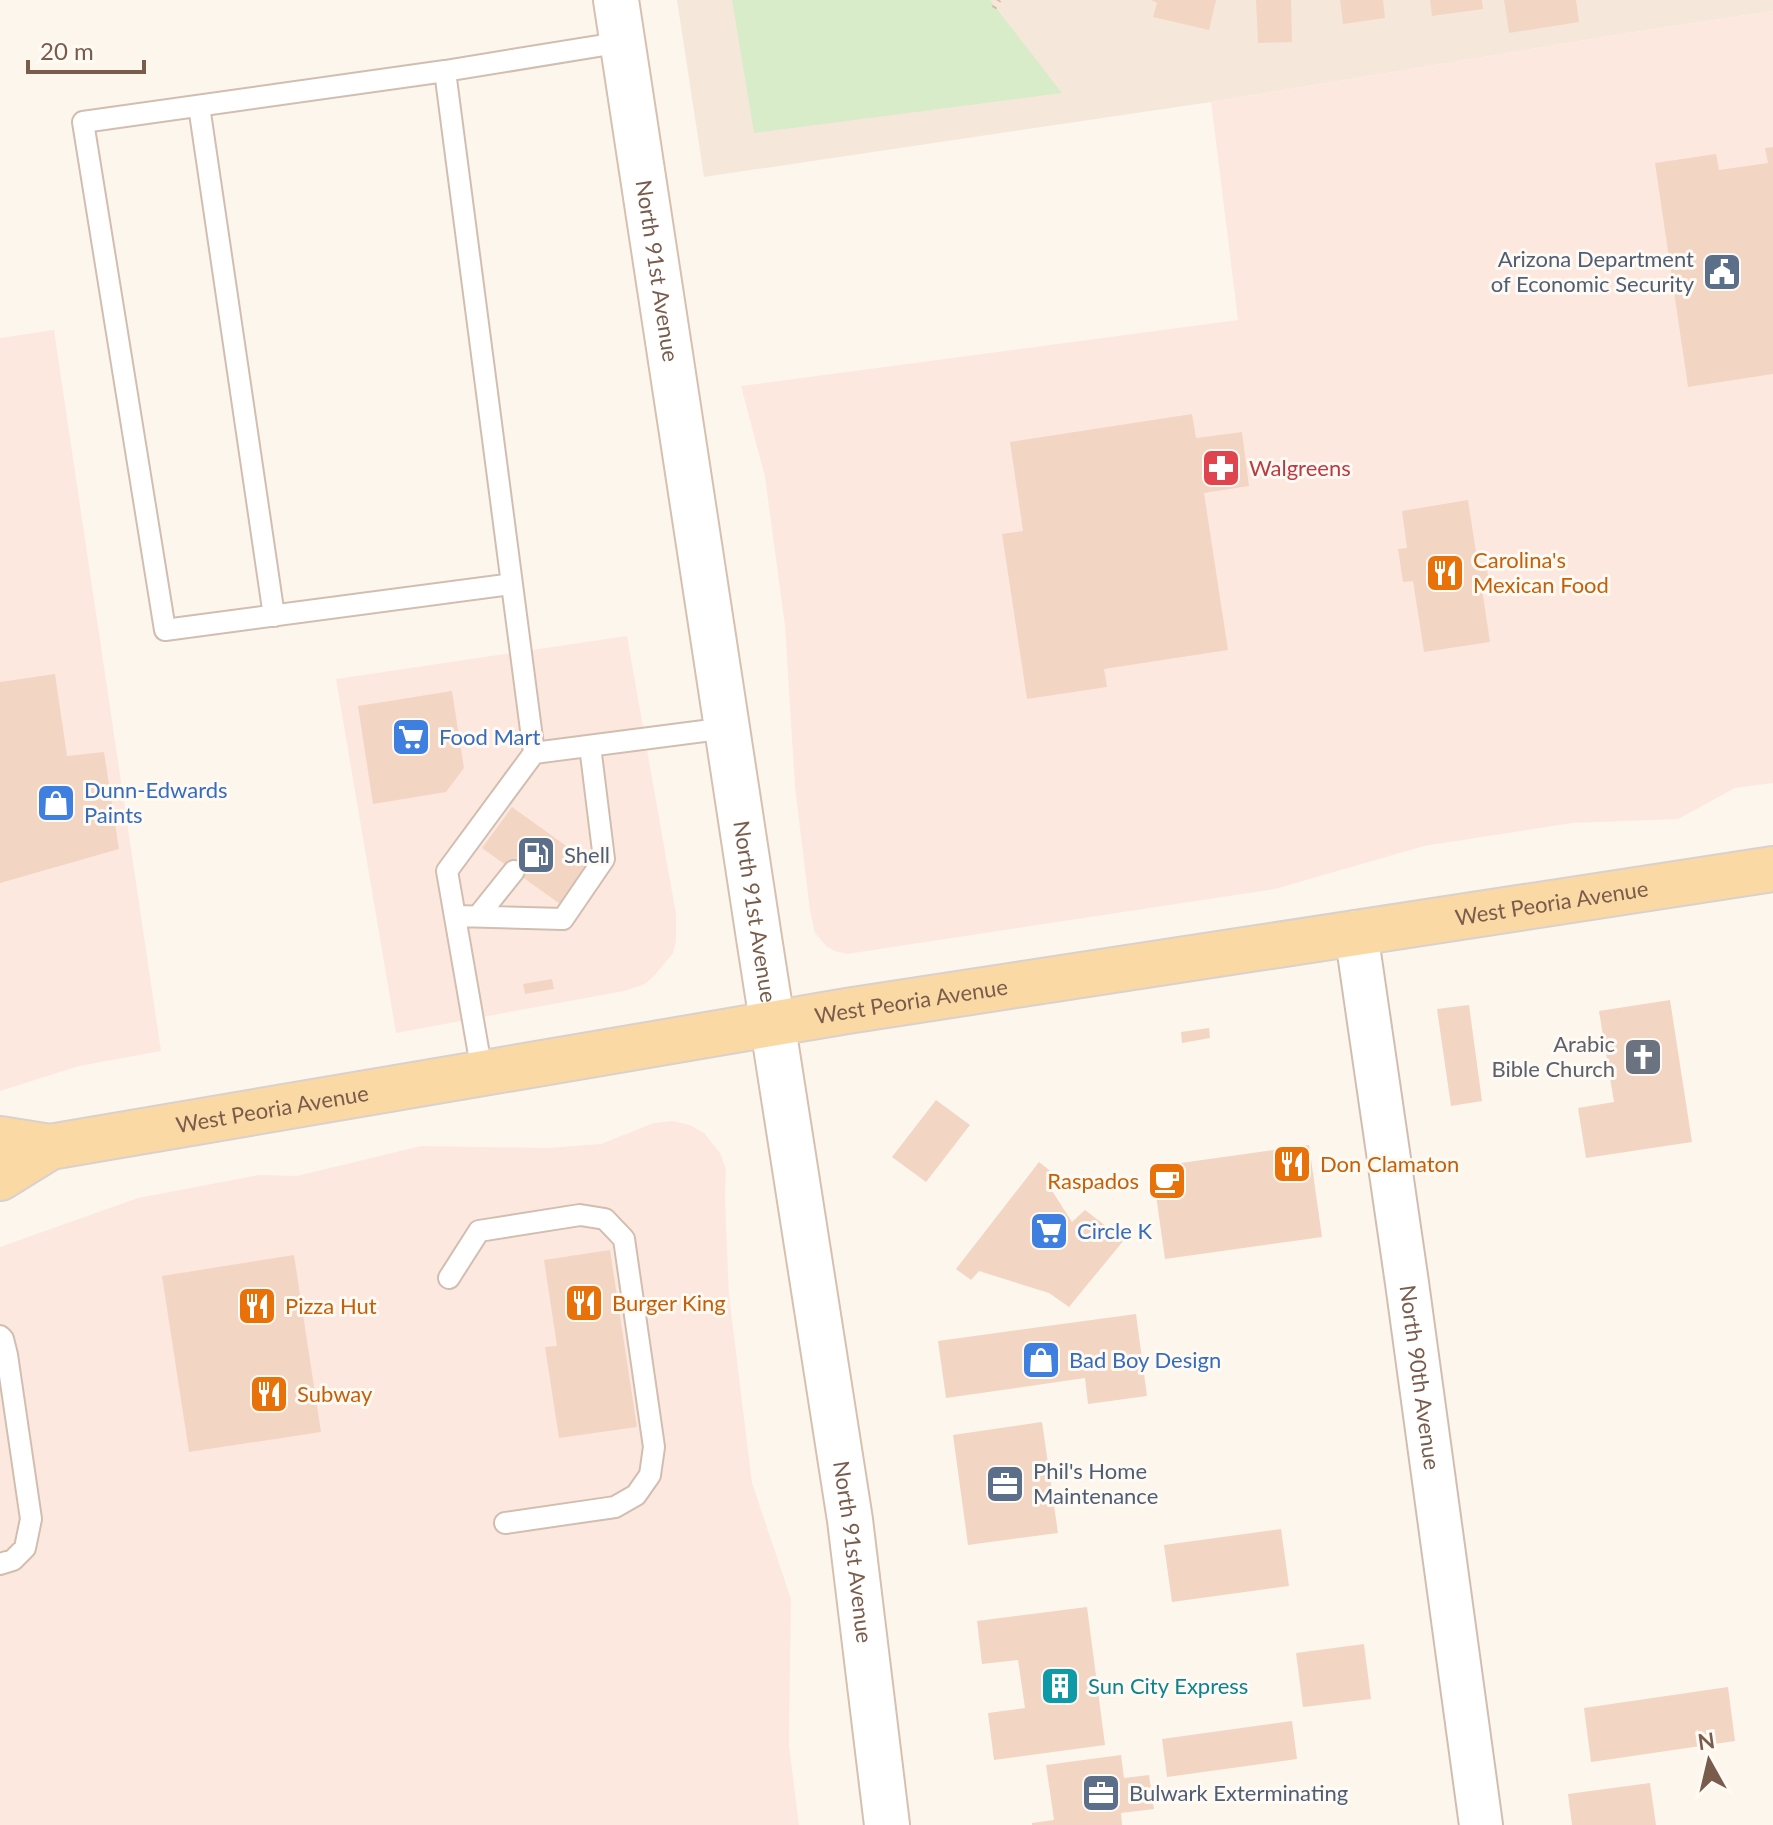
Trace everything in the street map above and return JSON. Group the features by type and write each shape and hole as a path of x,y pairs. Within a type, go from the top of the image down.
{"main road":[{"name":"North 91st Avenue","path":"616,0 850,1520 887,1825"},
{"name":"West Peoria Avenue","path":"0,1139 50,1147 847,1011 1773,869"},
{"name":"West Peoria Avenue","path":"0,1178 50,1147"}],"street":[{"name":"North 90th Avenue","path":"1356,932 1481,1825"}],"lane":[{"path":"512,584 165,630 83,122 445,71 623,42"},
{"path":"445,71 534,753 447,871 482,1072"},
{"path":"199,106 274,616"},
{"path":"534,753 727,728"},
{"path":"456,916 563,919 604,859 590,746"},
{"path":"478,916 514,871"},
{"path":"449,1278 479,1231 580,1215 605,1219 624,1239 654,1447 650,1475 636,1495 615,1507 505,1523"},
{"path":"0,1336 7,1355 31,1519 25,1548 13,1560 0,1564"}],"path":[{"path":"994,8 999,0"}],"shaded area":[{"path":"677,0 1773,0 1773,11 1211,102 704,177"},
{"path":"1773,11 1773,783 1735,788 1678,819 1572,823 1424,846 1275,889 847,954 826,946 815,933 810,911 795,787 785,626 765,477 741,386 1238,320 1211,102"},
{"path":"54,330 161,1051 79,1066 0,1091 0,338"},
{"path":"627,636 676,914 673,953 645,984 624,991 396,1033 336,679"},
{"path":"673,1121 690,1125 704,1133 720,1153 726,1169 729,1295 752,1483 791,1599 789,1745 799,1825 0,1825 0,1247 138,1198 259,1175 297,1176 421,1146 548,1148 601,1144 654,1123"}],"green space":[{"path":"732,0 990,0 1062,93 754,133"}],"building":[{"path":"1151,0 1216,0 1209,30 1153,17 1157,3"},
{"path":"1256,0 1291,0 1292,42 1258,43"},
{"path":"1340,0 1383,0 1385,18 1343,24"},
{"path":"1430,0 1482,0 1483,9 1432,16"},
{"path":"1504,0 1576,0 1579,22 1509,33"},
{"name":"Arizona Department of Economic Security","path":"1773,147 1773,374 1688,387 1655,163 1716,154 1719,170 1768,163 1765,148"},
{"name":"Walgreens","path":"1192,414 1196,438 1242,432 1249,486 1204,493 1228,650 1104,669 1107,687 1027,699 1002,534 1023,531 1010,442"},
{"name":"Carolina's Mexican Food","path":"1468,500 1478,565 1486,564 1490,587 1482,589 1490,642 1424,652 1413,581 1403,582 1398,549 1407,548 1402,511"},
{"name":"Dunn-Edwards Paints","path":"55,674 67,756 104,752 119,849 0,883 0,682"},
{"name":"Food Mart","path":"452,691 464,768 446,792 373,804 358,706"},
{"name":"Shell","path":"512,807 590,863 560,904 482,848"},
{"path":"552,979 554,989 525,994 523,984"},
{"name":"Arabic Bible Church","path":"1670,1000 1692,1142 1586,1158 1578,1108 1614,1102 1599,1011"},
{"path":"1469,1005 1482,1101 1451,1106 1437,1009"},
{"path":"1209,1028 1210,1038 1182,1043 1181,1032"},
{"path":"936,1100 970,1125 926,1182 892,1157"},
{"path":"1309,1145 1322,1237 1165,1259 1152,1167"},
{"name":"Circle K","path":"1039,1162 1054,1174 1047,1183 1072,1222 1085,1210 1124,1240 1069,1307 1049,1293 979,1271 971,1280 956,1269"},
{"name":"Burger King","path":"610,1250 637,1427 559,1438 545,1347 557,1346 544,1260"},
{"path":"294,1255 321,1432 189,1452 162,1276"},
{"name":"Bad Boy Design","path":"1136,1314 1147,1396 1088,1404 1085,1378 946,1398 938,1341"},
{"name":"Phil's Home Maintenance","path":"1042,1422 1058,1533 968,1545 953,1435"},
{"path":"1281,1529 1289,1586 1172,1602 1164,1545"},
{"name":"Sun City Express","path":"1087,1607 1105,1745 994,1760 988,1713 1025,1708 1018,1660 982,1664 977,1621"},
{"path":"1364,1644 1371,1699 1303,1707 1296,1653"},
{"path":"1728,1687 1735,1741 1591,1762 1584,1708"},
{"path":"1292,1721 1297,1759 1167,1777 1162,1739"},
{"name":"Bulwark Exterminating","path":"1121,1755 1124,1778 1149,1775 1154,1809 1121,1813 1122,1825 1032,1825 1054,1820 1046,1765"},
{"path":"1650,1783 1656,1825 1572,1825 1568,1794"}],"place":[{"name":"Arizona Department of Economic Security","path":"1722,272"},
{"name":"Walgreens","path":"1221,468"},
{"name":"Carolina's Mexican Food","path":"1445,573"},
{"name":"Food Mart","path":"411,737"},
{"name":"Dunn-Edwards Paints","path":"56,803"},
{"name":"Shell","path":"536,855"},
{"name":"Arabic Bible Church","path":"1643,1057"},
{"name":"Don Clamaton","path":"1292,1164"},
{"name":"Raspados","path":"1167,1181"},
{"name":"Circle K","path":"1049,1231"},
{"name":"Burger King","path":"584,1303"},
{"name":"Pizza Hut","path":"257,1306"},
{"name":"Bad Boy Design","path":"1041,1360"},
{"name":"Subway","path":"269,1394"},
{"name":"Phil's Home Maintenance","path":"1005,1484"},
{"name":"Sun City Express","path":"1060,1686"},
{"name":"Bulwark Exterminating","path":"1101,1793"}]}
